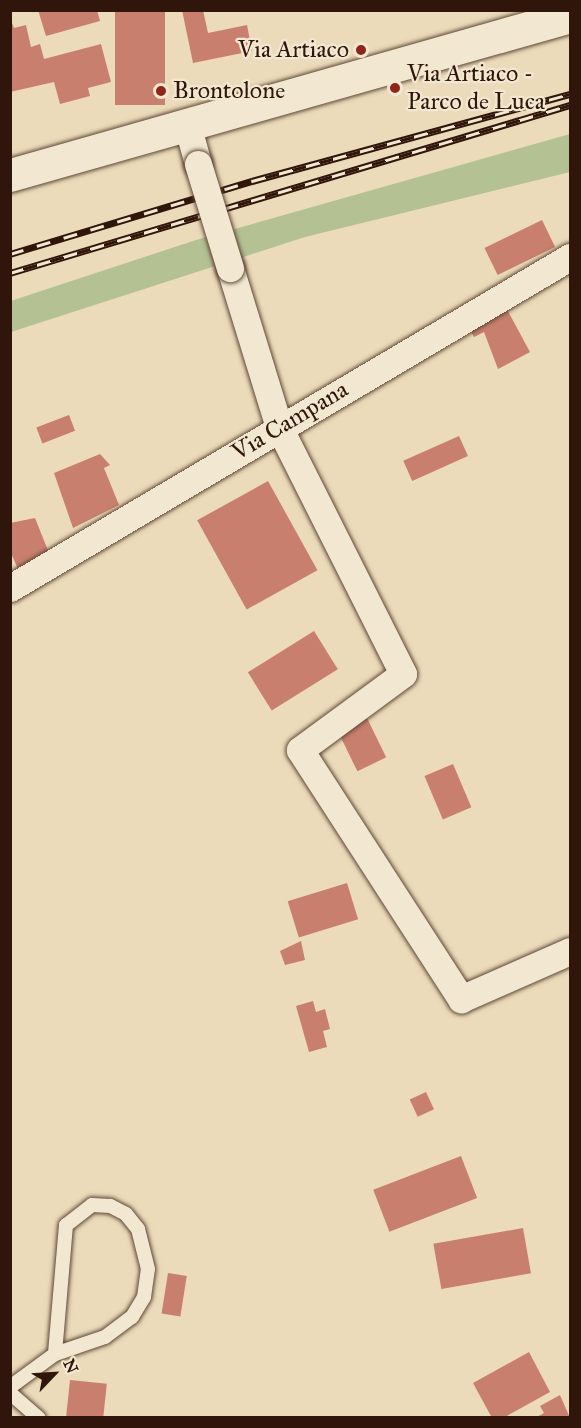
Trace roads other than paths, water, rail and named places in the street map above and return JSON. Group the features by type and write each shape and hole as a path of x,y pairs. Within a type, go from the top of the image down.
{"main road":[{"path":"10,175 570,16"}],"street":[{"path":"187,124 279,428 403,674 300,750 461,999 570,951"},
{"name":"Via Campana","path":"10,588 570,257"}],"lane":[{"path":"10,1388 55,1354 105,1337 132,1317 144,1297 148,1269 138,1229 126,1214 110,1206 93,1205 66,1226 55,1354"},
{"path":"10,1393 39,1418"}],"railway":[{"path":"10,254 252,181 570,94"},
{"path":"10,273 570,105"}],"place":[{"name":"Via Artiaco","path":"361,50"},
{"name":"Via Artiaco - Parco de Luca","path":"395,88"},
{"name":"Brontolone","path":"161,91"}]}
